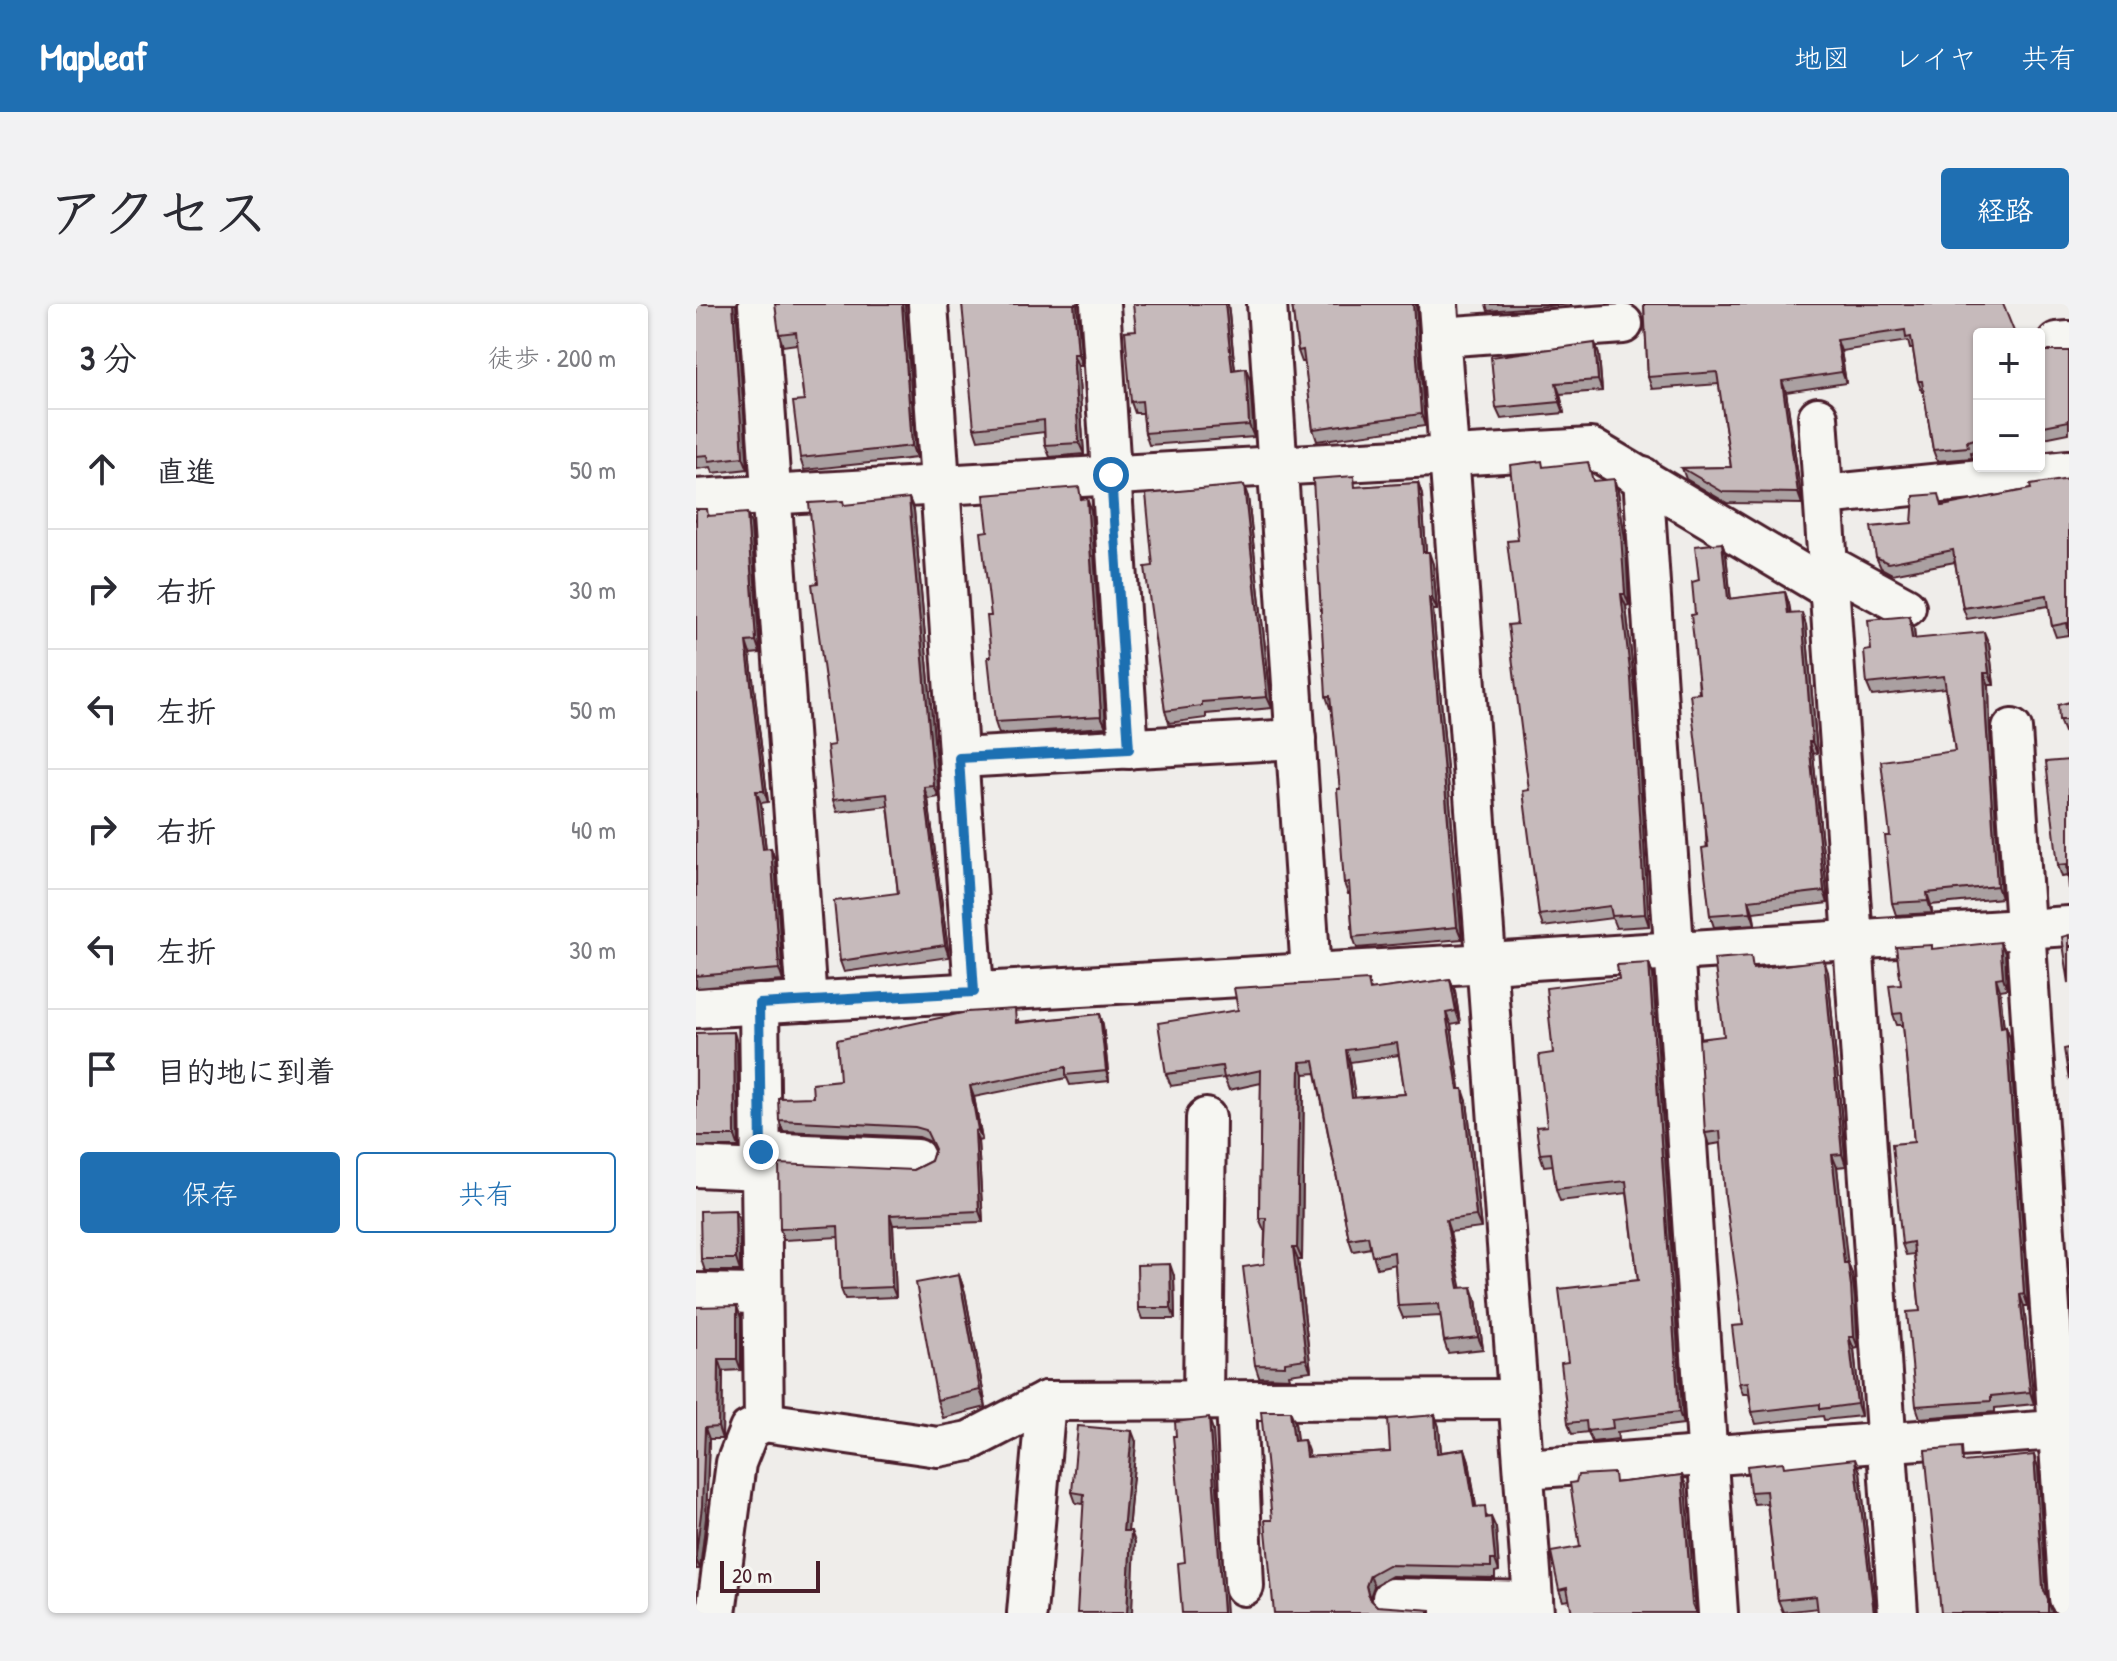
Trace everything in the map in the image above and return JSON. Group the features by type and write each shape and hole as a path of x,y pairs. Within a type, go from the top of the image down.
{"street":[{"path":"758,304 807,1002"},
{"path":"928,304 974,992"},
{"path":"1100,304 1129,749"},
{"path":"1267,304 1311,973"},
{"path":"1392,1598 1533,1607 1439,320 1623,324"},
{"path":"1818,417 1898,1613"},
{"path":"696,499 1591,448 1828,576 1906,607"},
{"path":"1824,495 2069,470"},
{"path":"1643,477 1718,1613"},
{"path":"2012,729 2026,928 2058,1254 2069,1598"},
{"path":"959,758 1296,739"},
{"path":"696,1008 2069,926"},
{"path":"759,1004 764,1422"},
{"path":"1206,1118 1220,1400 1244,1586"},
{"path":"696,1167 761,1161 917,1159"},
{"path":"696,1293 762,1294"},
{"path":"716,1613 736,1463 749,1430 764,1422 938,1447 969,1441 1046,1401 1518,1399"},
{"path":"1027,1613 1046,1401"},
{"path":"1525,1469 2064,1429"}],"building":[{"path":"696,304 733,304 743,457 709,461 708,455 696,456"},
{"path":"775,304 902,304 912,446 800,458 793,402 804,401 796,332 779,334"},
{"path":"962,304 1074,304 1078,354 1073,354 1079,443 1045,445 1044,420 974,428"},
{"path":"1133,304 1225,304 1232,370 1246,368 1249,425 1145,433 1142,401 1131,402 1125,331 1136,330"},
{"path":"1292,304 1413,304 1421,414 1313,429 1303,350 1298,351"},
{"path":"1644,304 2003,304 2013,328 1973,328 1973,440 1967,441 1968,447 1933,450 1922,381 1918,381 1911,337 1906,338 1905,330 1837,340 1842,372 1782,381 1798,493 1723,492 1682,468 1731,467 1717,372 1648,377"},
{"path":"1595,343 1598,380 1556,383 1560,402 1496,408 1491,357"},
{"path":"2045,351 2069,351 2069,421 2045,426"},
{"path":"1542,461 1543,467 1588,462 1593,481 1614,479 1621,535 1625,594 1621,594 1631,679 1645,914 1612,916 1610,906 1539,915 1523,791 1529,790 1508,625 1517,624 1507,541 1518,540 1510,465"},
{"path":"1354,476 1355,487 1418,483 1423,552 1429,552 1432,598 1429,598 1457,927 1353,937 1349,882 1344,883 1337,789 1340,789 1330,696 1326,696 1313,479"},
{"path":"2069,479 2069,634 2067,623 2052,626 2047,595 1963,608 1953,550 1888,563 1876,557 1871,527 1912,523 1914,496 1939,494 1942,506"},
{"path":"1244,485 1267,697 1202,702 1202,706 1165,711 1145,567 1153,566 1146,494"},
{"path":"1079,487 1081,499 1087,498 1101,716 995,722 988,657 991,657 987,616 991,616 981,532 988,531 984,495"},
{"path":"909,498 934,786 924,787 945,945 840,961 834,901 898,893 887,794 833,800 827,746 834,745 812,584 818,583 809,503 843,501 844,505"},
{"path":"696,509 707,509 708,516 747,513 756,641 746,642 764,791 756,791 763,849 771,848 779,969 696,976"},
{"path":"1722,543 1728,599 1785,592 1788,614 1802,613 1812,742 1809,742 1824,891 1749,900 1751,912 1710,915 1702,848 1708,847 1690,694 1700,693 1691,615 1695,614 1692,582 1699,580 1695,546"},
{"path":"1909,616 1912,639 1984,632 1989,673 1984,673 1997,886 1927,893 1928,901 1892,903 1885,836 1890,836 1881,761 1955,751 1944,676 1867,684 1864,651 1871,650 1868,620"},
{"path":"2069,702 2069,720 2059,720 2058,705"},
{"path":"2069,760 2069,889 2067,864 2058,865 2046,762"},
{"path":"2069,935 2069,983 2062,937"},
{"path":"2000,942 2003,977 1996,978 2001,1027 2006,1026 2024,1294 2020,1295 2030,1392 1991,1396 1991,1401 1916,1406 1907,1312 1920,1311 1913,1242 1902,1244 1892,1144 1914,1142 1902,1013 1893,1014 1889,985 1901,984 1896,947 1932,945 1932,949"},
{"path":"1751,956 1753,969 1824,960 1842,1154 1832,1155 1844,1263 1848,1263 1851,1286 1854,1337 1849,1337 1857,1404 1820,1409 1820,1404 1752,1412 1748,1382 1739,1383 1732,1326 1743,1325 1725,1196 1720,1131 1705,1133 1699,1039 1724,1036 1714,959"},
{"path":"1649,963 1679,1412 1612,1420 1613,1428 1587,1431 1586,1421 1568,1423 1561,1363 1568,1362 1559,1289 1638,1280 1626,1181 1556,1189 1551,1153 1540,1154 1536,1127 1547,1126 1539,1055 1553,1053 1546,988 1619,979 1617,965"},
{"path":"1450,979 1456,1011 1446,1013 1458,1089 1463,1089 1476,1216 1446,1220 1459,1288 1472,1287 1478,1337 1444,1341 1439,1304 1398,1306 1394,1252 1372,1256 1368,1236 1349,1239 1314,1061 1300,1062 1297,1248 1293,1248 1306,1359 1285,1362 1285,1366 1255,1365 1243,1267 1264,1264 1266,1218 1259,1218 1261,1070 1224,1078 1222,1066 1166,1074 1158,1023 1238,1010 1234,988 1368,980 1370,990","holes":["1397,1043 1405,1094 1352,1098 1346,1050"]},
{"path":"1015,1009 1016,1023 1100,1014 1106,1071 1066,1075 1066,1067 970,1086 978,1130 975,1131 979,1211 890,1215 892,1287 841,1289 838,1226 780,1229 779,1164 913,1170 931,1161 935,1149 926,1130 915,1127 779,1120 778,1098 813,1097 812,1083 840,1080 837,1040 967,1012"},
{"path":"734,1032 735,1136 696,1136 696,1033"},
{"path":"2069,1048 2069,1080 2064,1049"},
{"path":"735,1210 736,1259 701,1259 700,1211"},
{"path":"1170,1264 1171,1308 1138,1308 1137,1265"},
{"path":"959,1275 980,1390 937,1400 916,1283"},
{"path":"737,1306 737,1359 719,1359 718,1427 705,1428 702,1506 696,1554 696,1307"},
{"path":"1261,1411 1290,1411 1294,1441 1304,1440 1306,1457 1390,1452 1388,1419 1435,1415 1437,1453 1465,1449 1474,1507 1485,1506 1486,1518 1491,1517 1495,1560 1491,1560 1491,1567 1388,1565 1370,1575 1366,1586 1369,1598 1377,1606 1431,1610 1431,1613 1274,1613 1265,1520 1272,1520"},
{"path":"1209,1418 1223,1613 1182,1613 1178,1563 1185,1562 1173,1436 1176,1436 1175,1422"},
{"path":"1078,1426 1132,1431 1123,1531 1131,1531 1127,1613 1077,1613 1084,1494 1072,1492"},
{"path":"1962,1447 1963,1462 2034,1455 2043,1588 2048,1600 2048,1613 1941,1613 1925,1450"},
{"path":"1855,1459 1874,1613 1818,1613 1816,1596 1778,1600 1766,1491 1750,1492 1747,1466 1783,1462 1784,1467"},
{"path":"1614,1473 1615,1483 1682,1475 1692,1604 1696,1613 1572,1613 1567,1588 1559,1590 1551,1552 1580,1547 1570,1483 1576,1482 1578,1475"}],"route":[{"path":"761,1152 759,1004 974,992 959,758 1129,749 1111,475"}]}
